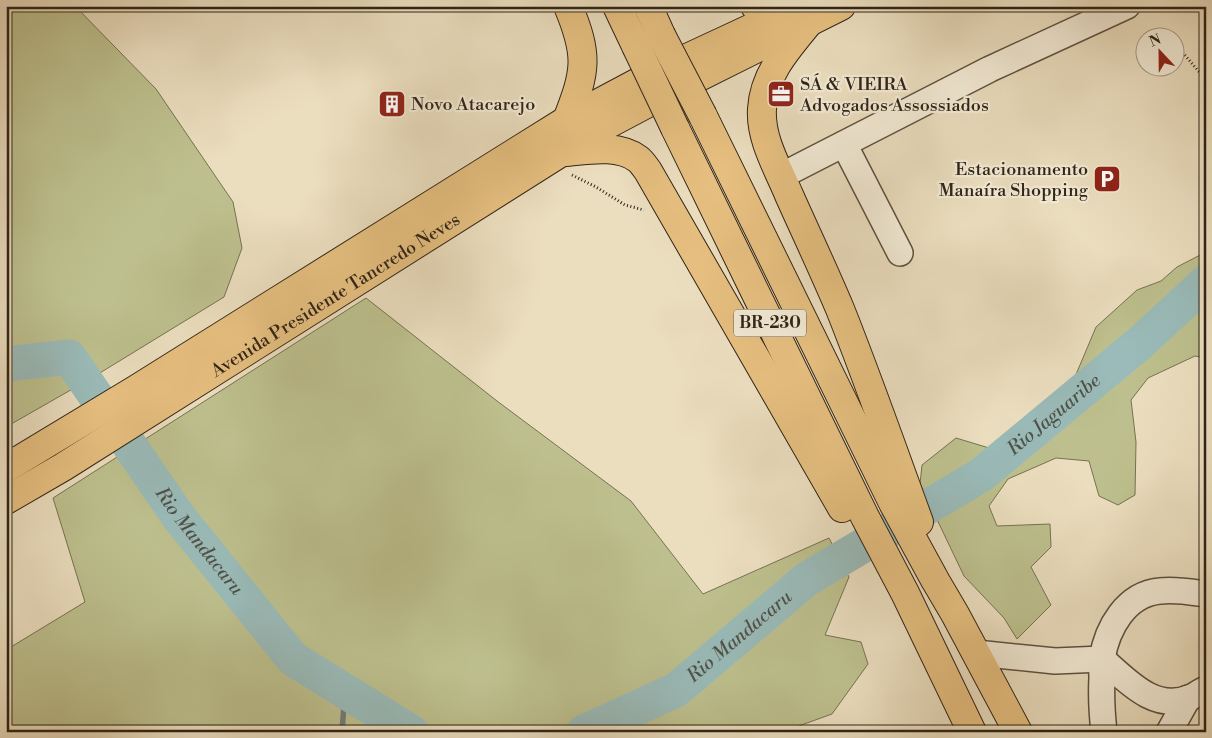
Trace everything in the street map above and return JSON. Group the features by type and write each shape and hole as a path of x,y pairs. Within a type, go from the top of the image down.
{"main road":[{"path":"568,6 582,43 584,68 580,87 568,120"},
{"name":"BR-230","path":"616,6 858,520 879,542 899,595 928,642 972,732"},
{"name":"BR-230","path":"648,6 661,35 902,507"},
{"path":"755,6 800,13"},
{"path":"661,83 800,13 841,6"},
{"path":"800,13 771,72 762,108 767,143 840,309 902,507 955,614 1018,732"},
{"name":"Avenida Presidente Tancredo Neves","path":"6,500 63,466 143,401 568,120 661,83"},
{"name":"Avenida Presidente Tancredo Neves","path":"6,468 47,444 143,401 565,152 661,83"},
{"path":"565,152 609,149 624,152 638,159 648,171 858,520 862,546 899,595"}],"street":[{"path":"781,176 990,69 1128,6"},
{"path":"844,144 900,253"},
{"path":"1104,732 1101,691 1102,659 1114,625 1125,606 1158,591 1206,594"},
{"path":"976,653 1040,660 1102,659 1151,698 1166,701 1197,694"},
{"path":"1169,732 1197,694"}],"path":[{"path":"1184,54 1206,80"}],"green space":[{"path":"6,6 75,6 156,89 233,202 242,248 224,297 90,379 6,427"},
{"path":"1206,252 1206,358 1195,356 1148,378 1131,400 1136,442 1135,495 1118,505 1099,496 1089,461 1056,458 1008,479 989,506 997,526 1050,524 1051,547 1031,567 1051,605 1017,639 1004,618 964,576 920,484 922,465 956,438 999,451 1069,391 1096,327 1137,290 1161,281 1177,267"},
{"path":"366,298 497,401 631,501 703,594 829,538 849,577 825,635 861,642 868,664 832,714 782,732 6,732 6,650 85,602 53,498"}],"waterway":[{"name":"Rio Jaguaribe","path":"584,732 676,690 807,579 981,475 1140,343 1206,282"},
{"name":"Rio Mandacaru","path":"6,364 69,357 178,516 293,659 411,732"},
{"path":"342,732 345,691"}],"place":[{"name":"SÁ & VIEIRA Advogados Assossiados","path":"781,94"},
{"name":"Novo Atacarejo","path":"392,104"},
{"name":"Estacionamento Manaíra Shopping","path":"1107,179"}]}
